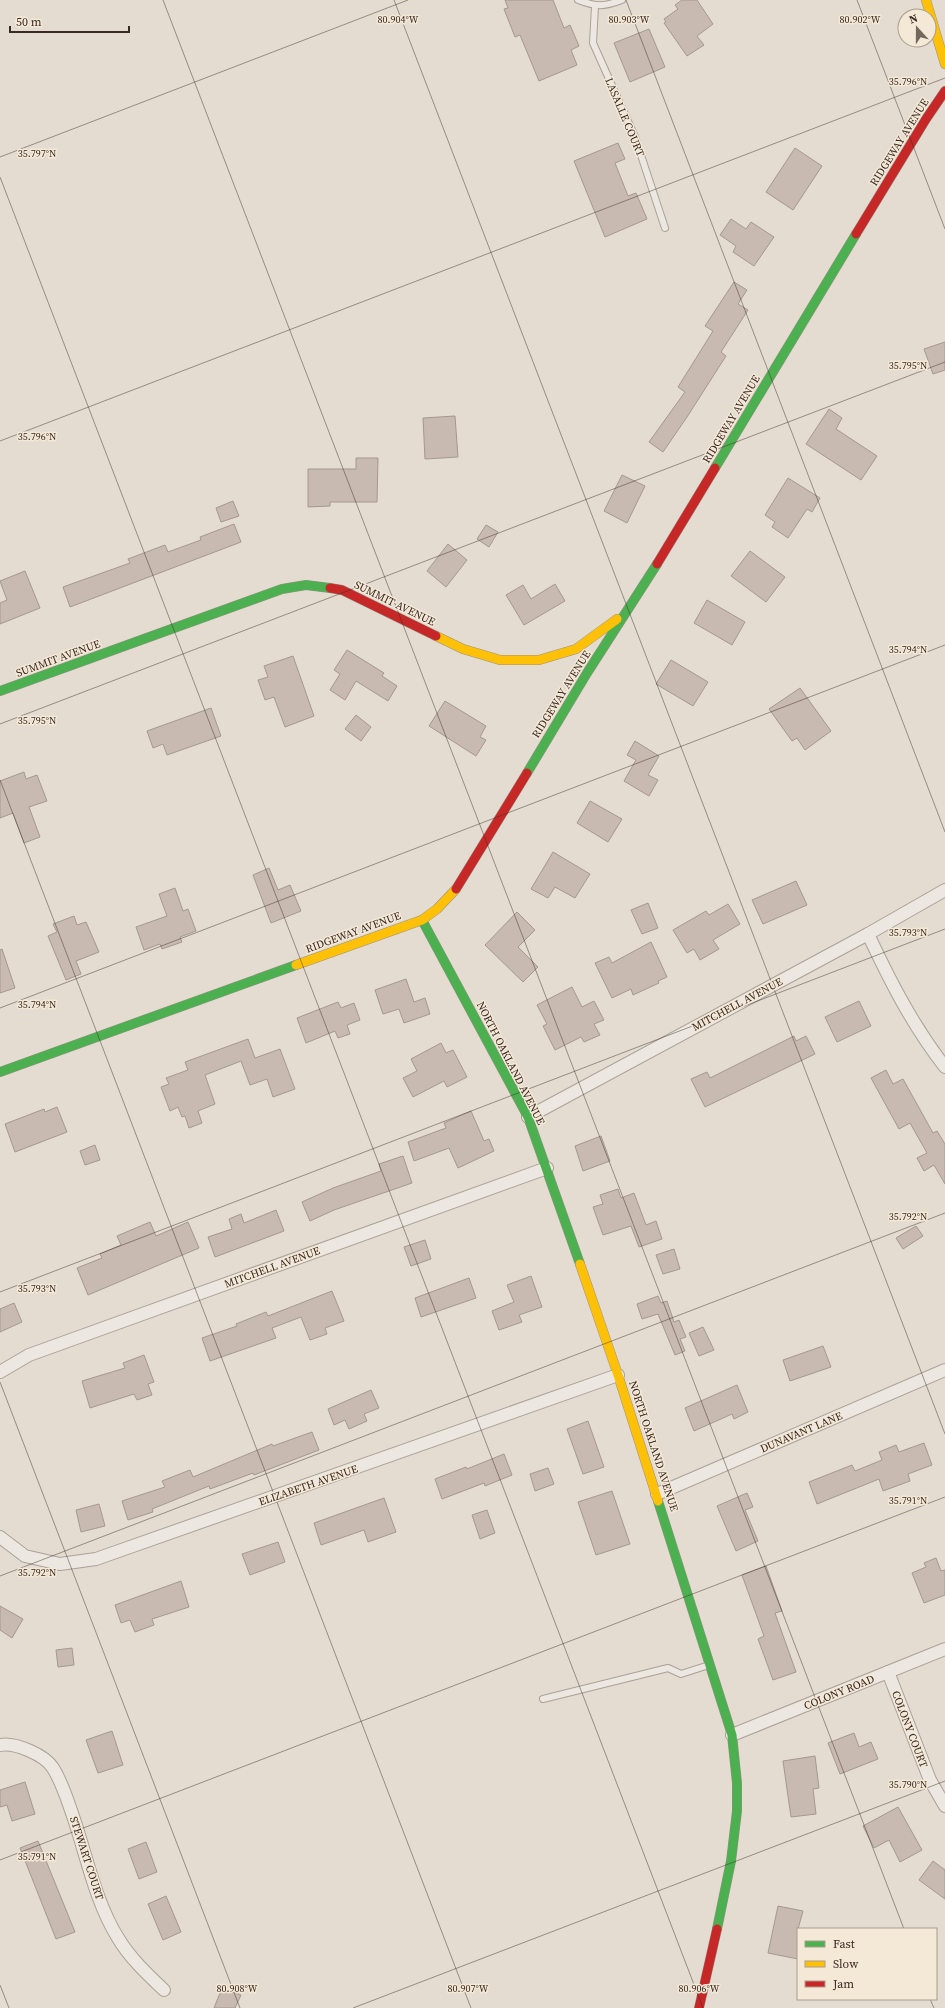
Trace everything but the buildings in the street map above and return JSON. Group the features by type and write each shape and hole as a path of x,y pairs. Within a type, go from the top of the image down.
{"street":[{"path":"926,0 945,64"},
{"name":"RIDGEWAY AVENUE","path":"0,1072 422,920 437,909 459,886 586,674 633,604 926,119 945,91"},
{"name":"SUMMIT AVENUE","path":"0,691 282,589 306,585 342,590 374,607 463,649 500,660 539,660 576,649 608,627 633,604"},
{"name":"MITCHELL AVENUE","path":"528,1117 868,934 945,890"},
{"name":"NORTH OAKLAND AVENUE","path":"422,920 528,1117 618,1375 657,1494 732,1735 737,1780 737,1810 734,1841 730,1871 705,1976 700,2008"},
{"path":"868,934 894,990 932,1051 945,1067"},
{"name":"MITCHELL AVENUE","path":"0,1372 29,1355 547,1168"},
{"name":"DUNAVANT LANE","path":"657,1494 945,1370"},
{"name":"ELIZABETH AVENUE","path":"0,1537 25,1556 60,1564 96,1559 618,1375"},
{"name":"COLONY ROAD","path":"732,1735 945,1649"},
{"name":"COLONY COURT","path":"888,1672 930,1780 945,1806"},
{"name":"STEWART COURT","path":"0,1745 6,1744 26,1748 52,1767 64,1789 102,1904 118,1938 140,1968 164,1990"}],"lane":[{"path":"578,0 595,6 609,5 622,0"},
{"name":"LASALLE COURT","path":"595,6 593,43 635,137 665,228"},
{"path":"543,1699 668,1668 681,1674 710,1665"}],"traffic: fast":[{"path":"715,468 856,234"},
{"path":"527,773 587,673 657,564"},
{"path":"0,691 282,589 306,585 330,588"},
{"path":"422,920 528,1117 580,1264"},
{"path":"0,1072 296,965"},
{"path":"658,1501 732,1735 737,1783 737,1811 731,1861 717,1929"}],"traffic: slow":[{"path":"926,0 945,64"},
{"path":"436,636 463,649 500,660 539,660 576,649 617,619"},
{"path":"296,965 422,920 437,909 456,889"},
{"path":"580,1264 618,1375 658,1501"}],"traffic: jam":[{"path":"856,234 926,119 945,91"},
{"path":"657,564 715,468"},
{"path":"330,588 342,590 436,636"},
{"path":"456,889 527,773"},
{"path":"699,2008 717,1929"}]}
